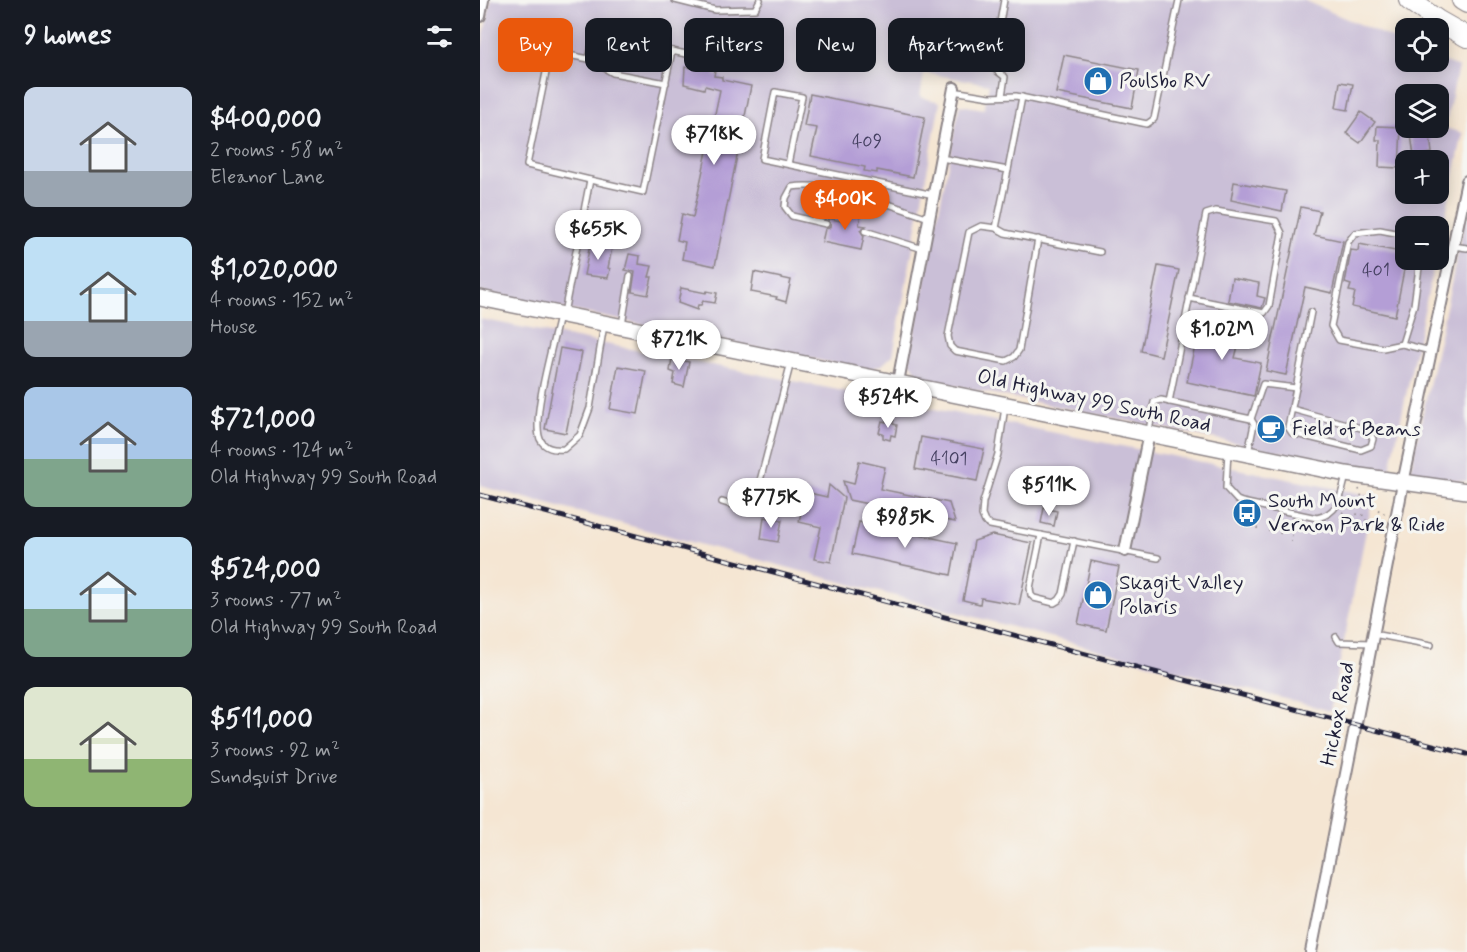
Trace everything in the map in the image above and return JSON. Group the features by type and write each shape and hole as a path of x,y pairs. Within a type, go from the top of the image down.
{"highway":[{"path":"1408,0 1437,20 1467,36"},
{"path":"1462,0 1467,3"}],"street":[{"path":"480,16 483,0"},
{"path":"898,382 953,89"},
{"name":"Hickox Road","path":"1311,952 1403,483 1467,180"},
{"name":"Old Highway 99 South Road","path":"480,298 1346,474 1403,483"},
{"path":"1125,551 1149,433"},
{"path":"1403,483 1467,491"}],"lane":[{"path":"675,0 715,10 755,9 760,0"},
{"path":"1002,96 1005,77 992,66 1004,0"},
{"path":"953,89 990,97 1022,97 1147,124 1155,118 1179,0"},
{"path":"672,51 684,53"},
{"path":"585,58 563,54 549,58 527,165 643,192 668,72"},
{"path":"611,72 666,83"},
{"path":"788,164 802,97 776,92 762,159 934,195"},
{"path":"996,228 1022,97"},
{"path":"941,158 1008,170"},
{"path":"590,180 538,419 540,438 544,445 551,449 564,449 579,435 590,408 604,323"},
{"path":"826,224 792,216 785,207 786,198 792,187 804,185 832,189 929,218"},
{"path":"1169,402 1189,298 1206,214 1216,211 1276,221 1282,233 1269,306 1264,313 1189,298"},
{"path":"1038,239 1019,350 1014,357 1006,361 955,351 950,346 948,336 969,232 981,226 996,228 1005,233 1038,239 1100,252"},
{"path":"1395,233 1380,230 1355,233 1348,242 1331,326 1339,340 1383,348 1402,344 1431,351"},
{"path":"865,231 923,249"},
{"path":"1453,246 1467,248"},
{"path":"1402,344 1414,305 1419,270"},
{"path":"621,327 630,276"},
{"path":"1292,409 1368,430 1373,439 1371,446 1361,450 1292,433 1288,427 1311,312"},
{"path":"722,502 732,506 750,502 756,496 791,361"},
{"path":"1251,419 1263,384 1296,388"},
{"path":"1149,433 1154,402 1169,402 1251,419 1254,424 1248,454"},
{"path":"1006,404 998,454 983,502 982,515 985,522 990,525 1158,558"},
{"path":"1228,450 1226,488 1237,500 1253,505 1317,518 1326,516 1340,501 1346,474"},
{"path":"1041,535 1030,588 1031,595 1034,598 1054,603 1063,594 1074,541"},
{"path":"1336,637 1339,642 1372,639 1431,645"}],"path":[{"path":"1359,489 1363,501 1396,518"},
{"path":"1342,512 1353,518"},
{"path":"1361,514 1366,519 1365,525 1357,529 1352,524 1353,518 1361,514"},
{"path":"1257,529 1258,520"},
{"path":"1269,532 1270,523"},
{"path":"1280,534 1282,525"},
{"path":"1291,542 1293,527"}],"shaded area":[{"path":"491,0 1303,0 1395,40 1395,72 1449,72 1449,63 1458,67 1449,109 1449,84 1395,84 1395,138 1449,138 1449,129 1463,133 1449,199 1449,150 1395,150 1395,204 1448,204 1445,216 1395,216 1395,270 1433,270 1389,474 921,379 909,360 960,105 984,109 989,84 924,73 920,97 940,102 893,355 882,365 867,370 480,292 480,55"},
{"path":"1467,210 1467,481 1409,477 1452,280"},
{"path":"480,319 1373,496 1330,711 480,486"}],"building":[{"name":"Poulsbo RV","path":"1064,55 1139,70 1132,108 1056,93"},
{"path":"685,72 715,72 714,76 722,77 722,80 751,86 715,266 682,259 685,242 677,240 682,214 693,217 720,90 684,84"},
{"path":"1340,82 1353,84 1348,110 1336,108"},
{"path":"810,94 925,117 913,177 877,170 877,173 864,171 865,167 811,156 817,128 804,126"},
{"path":"1361,112 1375,122 1360,143 1346,133"},
{"path":"1377,126 1395,127 1395,138 1400,138 1400,150 1395,150 1395,168 1379,167 1380,140 1376,140"},
{"path":"1411,138 1430,138 1432,150 1413,150"},
{"path":"1234,182 1286,191 1282,211 1231,200"},
{"path":"1301,207 1320,211 1314,235 1343,241 1332,293 1305,287 1286,375 1266,371"},
{"path":"843,210 861,213 859,225 866,226 860,230 864,236 861,250 822,242 825,229 831,225 827,218 841,221"},
{"path":"590,244 612,248 608,278 584,275"},
{"path":"1359,244 1395,251 1395,270 1404,270 1395,316 1352,307 1355,292 1349,291 1351,285 1345,283 1351,250 1358,251"},
{"path":"629,254 640,256 639,264 652,266 648,295 632,292 635,272 625,270"},
{"path":"1158,266 1179,270 1161,356 1141,351"},
{"path":"754,272 791,280 786,302 776,299 777,297 751,292"},
{"path":"1232,278 1259,283 1257,296 1265,298 1262,308 1228,301"},
{"path":"681,288 717,293 715,303 703,301 701,305 698,305 697,310 678,303"},
{"path":"1200,322 1242,330 1235,358 1261,363 1254,396 1187,382"},
{"path":"560,348 582,352 566,433 545,429"},
{"path":"672,358 689,362 684,387 673,384 675,373 670,371"},
{"path":"618,366 646,371 638,414 610,409"},
{"path":"887,418 894,420 893,424 897,425 895,436 891,435 890,440 883,438 883,434 879,433 882,421 886,422"},
{"path":"921,437 984,449 977,481 915,469"},
{"path":"859,461 885,467 880,489 949,503 955,522 849,500 843,481 854,484"},
{"path":"829,485 844,498 831,562 814,559 821,527 799,522 805,492 827,497"},
{"path":"1044,508 1057,511 1054,526 1041,523"},
{"path":"764,517 782,520 778,542 761,539"},
{"path":"859,522 957,543 951,575 852,554"},
{"path":"992,535 1032,543 1019,605 981,598 980,604 963,600 974,541"},
{"name":"Skagit Valley Polaris","path":"1091,561 1119,567 1106,630 1078,624"}],"railway":[{"path":"480,495 1467,754"}],"place":[{"name":"Poulsbo RV","path":"1098,81"},
{"name":"Field of Beans","path":"1271,429"},
{"name":"South Mount Vernon Park & Ride","path":"1247,513"},
{"name":"Skagit Valley Polaris","path":"1098,595"}]}
